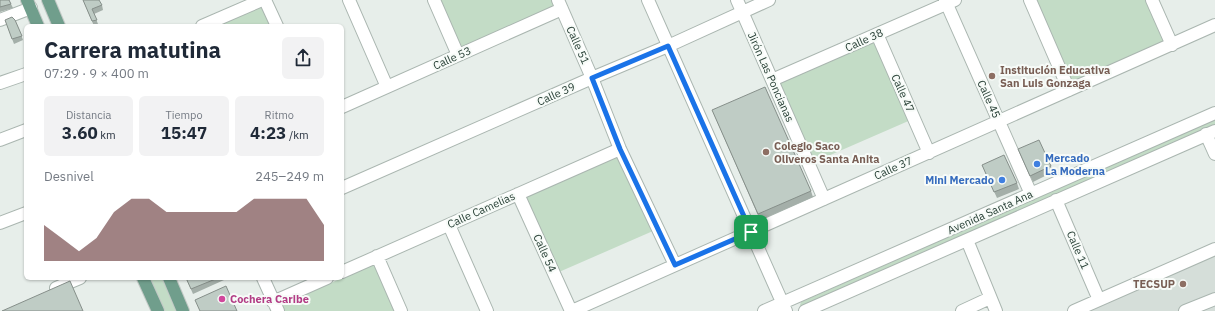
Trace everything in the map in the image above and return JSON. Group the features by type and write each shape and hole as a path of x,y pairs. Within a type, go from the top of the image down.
{"main road":[{"path":"48,0 58,24"},
{"path":"29,4 37,24"},
{"path":"144,280 158,311"},
{"path":"170,280 183,311"}],"street":[{"path":"207,24 262,0"},
{"path":"265,0 276,24"},
{"path":"349,0 387,87"},
{"path":"434,0 458,55"},
{"path":"648,0 784,307"},
{"name":"Jirón Las Poncianas","path":"737,0 824,199"},
{"name":"Calle 39","path":"344,187 668,46 769,0"},
{"path":"1030,0 1070,90"},
{"path":"1152,0 1172,45"},
{"name":"Calle 38","path":"772,80 949,1"},
{"name":"Calle 45","path":"949,1 1031,194"},
{"path":"0,20 29,4"},
{"name":"Calle 53","path":"344,106 458,55 560,5"},
{"name":"Calle 51","path":"560,5 592,78 620,149 675,265"},
{"name":"Calle 37","path":"571,311 1215,26"},
{"name":"Calle 47","path":"877,34 929,153"},
{"path":"0,83 24,75"},
{"name":"Avenida Santa Ana","path":"764,311 784,307 1031,194 1215,113"},
{"path":"0,140 24,131"},
{"path":"1211,133 1215,154"},
{"name":"Avenida Santa Ana","path":"805,311 1211,133"},
{"name":"Calle Camelias","path":"344,271 620,149"},
{"name":"Calle 54","path":"518,194 571,311"},
{"name":"Calle 11","path":"1056,200 1099,300"},
{"path":"0,223 24,214"},
{"path":"449,225 487,311"},
{"path":"967,240 996,311"},
{"path":"1074,311 1215,249"},
{"path":"377,256 402,311"},
{"path":"45,293 75,280"},
{"path":"264,280 275,306 323,280"},
{"path":"962,311 990,298"},
{"path":"1185,311 1215,299"}],"shaded area":[{"name":"TECSUP","path":"1215,256 1215,311 1089,311"}],"green space":[{"path":"438,0 554,0 557,7 461,51"},
{"path":"1035,0 1148,0 1167,44 1073,85"},
{"path":"261,6 269,24 219,24"},
{"path":"878,38 913,119 812,163 775,81"},
{"path":"1215,119 1215,128 801,307 800,305 801,302"},
{"path":"620,154 653,231 559,272 524,196"},
{"path":"376,263 397,311 284,311 281,305 338,280 344,280 344,277"},
{"path":"150,280 163,280 176,311 164,311"}],"building":[{"path":"0,0 9,0 11,4 0,7"},
{"path":"83,0 99,0 102,5 92,9 97,20 92,21"},
{"path":"12,17 15,20 22,36 12,39 5,20"},
{"path":"765,87 811,191 758,214 712,110"},
{"name":"Mercado La Moderna","path":"1039,140 1051,166 1030,176 1018,149"},
{"name":"Mini Mercado","path":"1004,155 1017,183 994,192 982,165"},
{"path":"187,280 213,280 191,289"},
{"path":"70,281 83,311 2,311"},
{"name":"Cochera Caribe","path":"226,286 237,311 200,311 195,300"}],"place":[{"name":"Institución Educativa San Luis Gonzaga","path":"992,76"},
{"name":"Colegio Saco Oliveros Santa Anita","path":"766,152"},
{"name":"Mercado La Moderna","path":"1037,164"},
{"name":"Mini Mercado","path":"1002,180"},
{"name":"TECSUP","path":"1183,284"},
{"name":"Cochera Caribe","path":"222,299"}],"route":[{"path":"668,46 751,232 675,265 620,149 592,78 668,46"}]}
